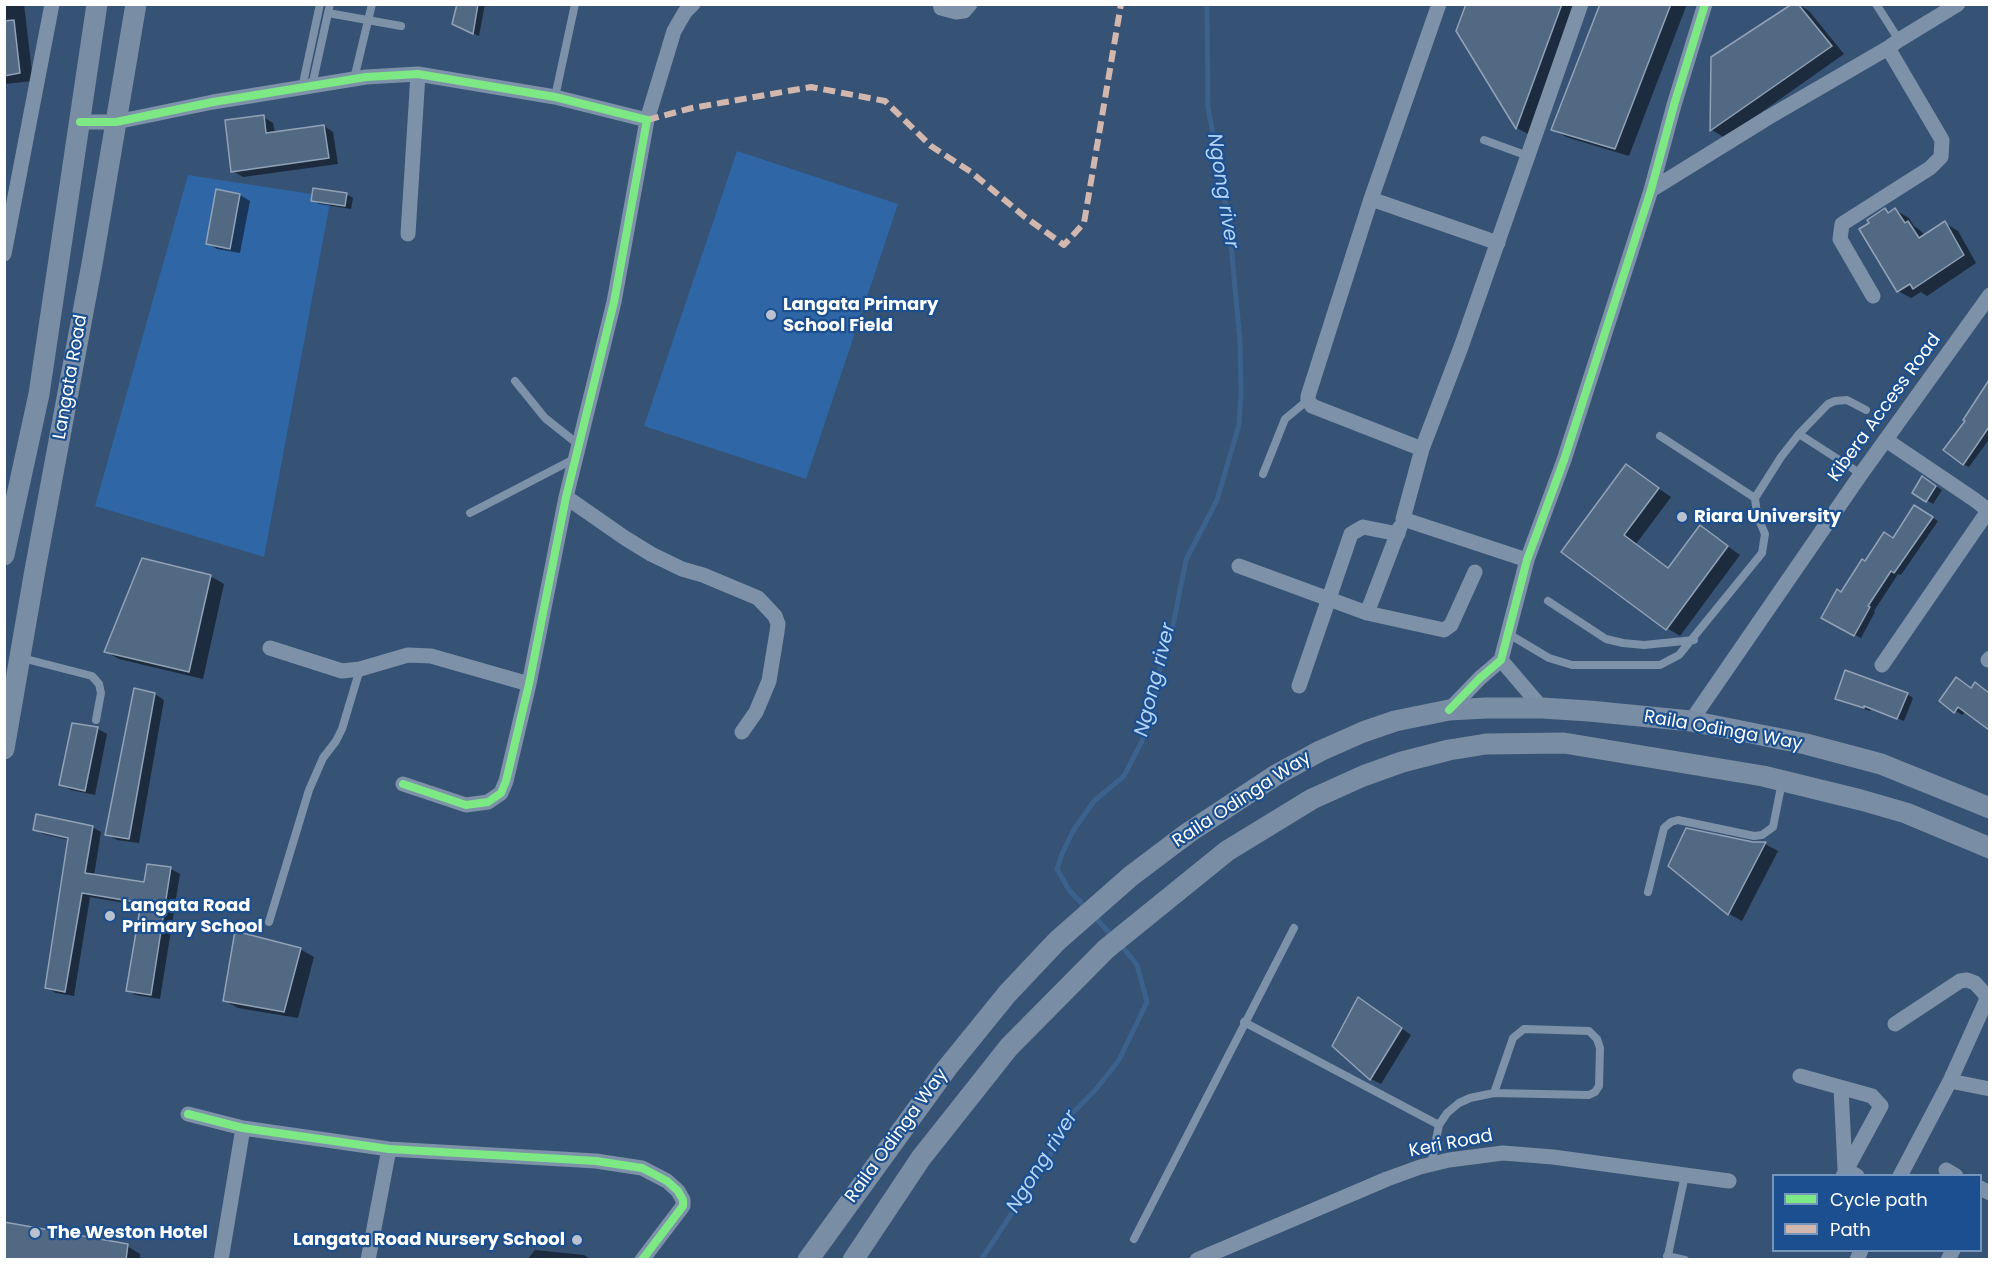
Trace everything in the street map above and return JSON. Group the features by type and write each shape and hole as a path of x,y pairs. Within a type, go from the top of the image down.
{"main road":[{"name":"Langata Road","path":"4,555 39,393 96,4"},
{"name":"Langata Road","path":"4,748 92,264 136,4"},
{"name":"Raila Odinga Way","path":"807,1260 947,1068 1007,994 1081,918 1188,833 1276,775 1320,751 1363,732 1395,721 1449,710 1486,708 1542,708 1691,721 1806,744 1881,764 1989,808"},
{"name":"Raila Odinga Way","path":"853,1260 921,1158 1009,1047 1106,949 1227,851 1312,799 1363,776 1431,754 1486,744 1564,742 1782,781 1861,800 1906,813 1989,848"}],"street":[{"path":"4,254 52,4"},
{"path":"403,784 466,805 488,802 501,793 506,782 566,497 614,302 647,120 674,31 685,12 693,4"},
{"path":"940,4 941,8 956,12 963,11 970,4"},
{"path":"1422,450 1312,406 1308,396 1371,199 1439,4"},
{"path":"1367,613 1398,534 1422,450 1498,243 1581,4"},
{"path":"1449,710 1501,660 1527,560 1564,460 1651,190 1705,4"},
{"path":"1651,190 1958,4"},
{"path":"1873,296 1840,238 1842,224 1930,168 1941,157 1942,140 1894,44"},
{"path":"80,122 116,122 213,102 366,77 418,74 555,97 647,120"},
{"path":"408,234 418,74"},
{"path":"1371,199 1498,243"},
{"name":"Kibera Access Road","path":"1691,721 1861,474 1989,295"},
{"path":"1882,665 1988,511 1976,500 1886,440"},
{"path":"566,497 651,554 682,569 703,575 758,598 775,616 778,624 769,681 756,712 742,732"},
{"path":"1403,519 1527,560"},
{"path":"1299,686 1351,534 1363,527 1398,534"},
{"path":"1239,566 1367,613 1444,630 1451,625 1475,572"},
{"path":"270,648 342,671 360,669 408,655 431,656 528,684"},
{"path":"1501,660 1542,708"},
{"path":"1895,1024 1959,981 1967,980 1975,983 1982,989 1986,1001 1950,1081 1901,1174"},
{"path":"1800,1076 1872,1096 1881,1106 1848,1174"},
{"path":"1950,1081 1989,1089"},
{"path":"1841,1088 1848,1174"},
{"path":"188,1114 243,1128 389,1149 596,1161 642,1168 667,1181 678,1191 683,1200 683,1206 642,1260"},
{"path":"221,1260 243,1128"},
{"path":"368,1260 389,1149"},
{"name":"Keri Road","path":"1197,1260 1387,1179 1431,1164 1503,1153 1553,1157 1729,1181"}],"lane":[{"path":"307,87 320,4"},
{"path":"354,79 372,4"},
{"path":"555,97 575,4"},
{"path":"1876,4 1894,44"},
{"path":"307,87 329,9 369,21 401,26"},
{"path":"1484,140 1528,156"},
{"path":"470,513 577,452 515,381"},
{"path":"1263,474 1285,419 1308,400"},
{"path":"1507,633 1549,658 1572,665 1660,665 1679,656 1762,553 1765,534 1757,515 1755,498 1781,457 1828,404 1846,400 1866,410"},
{"path":"1799,434 1861,474"},
{"path":"1660,436 1755,498"},
{"path":"1548,601 1606,639 1623,644 1644,645 1694,640"},
{"path":"20,658 92,676 99,684 101,693 96,720"},
{"path":"269,922 309,790 323,758 342,729 360,669"},
{"path":"1648,892 1664,828 1671,822 1678,820 1754,836 1762,835 1773,826 1782,781"},
{"path":"1134,1239 1294,928"},
{"path":"1244,1022 1439,1125"},
{"path":"1431,1164 1439,1125 1447,1113 1459,1103 1470,1098 1494,1093 1589,1095 1595,1092 1599,1086 1600,1048 1597,1039 1588,1031 1524,1029 1518,1032 1513,1038 1494,1093"},
{"path":"1684,1175 1667,1258 1685,1260"}],"shaded area":[{"name":"Langata Primary School Field","path":"737,151 898,204 806,479 644,426"},
{"path":"188,175 331,197 264,557 95,506"}],"building":[{"path":"457,4 478,4 473,34 452,24"},
{"path":"1466,4 1562,4 1516,129 1456,31"},
{"path":"1600,4 1671,4 1615,149 1551,130"},
{"path":"1792,4 1798,4 1832,46 1710,131 1711,57"},
{"path":"14,20 20,73 4,76 4,21"},
{"path":"264,115 266,133 324,125 329,158 231,172 225,120"},
{"path":"313,188 347,193 345,206 311,201"},
{"path":"216,189 240,194 230,249 206,244"},
{"path":"1885,208 1888,213 1895,208 1905,223 1908,221 1919,238 1945,221 1964,255 1913,289 1910,284 1897,292 1859,229 1869,223 1867,220"},
{"path":"1989,380 1989,427 1963,465 1943,450 1965,421 1963,420"},
{"path":"1626,464 1659,488 1624,535 1668,568 1700,525 1728,546 1666,630 1561,552"},
{"path":"1922,476 1936,486 1926,502 1912,493"},
{"path":"1914,505 1933,517 1894,573 1891,571 1868,606 1870,607 1854,636 1821,618 1837,589 1841,592 1862,559 1865,561 1884,532 1893,538"},
{"path":"142,558 211,575 189,672 104,652"},
{"path":"1845,670 1908,693 1897,719 1864,706 1864,708 1835,699"},
{"path":"1956,677 1971,688 1975,682 1989,693 1989,730 1958,707 1954,713 1939,701"},
{"path":"134,688 155,693 129,839 105,835"},
{"path":"72,723 98,727 85,791 59,785"},
{"path":"36,814 93,826 85,873 144,882 147,864 171,867 151,995 126,991 141,903 82,893 65,992 45,988 68,838 33,830"},
{"path":"1686,828 1753,842 1766,842 1728,915 1668,866"},
{"path":"235,931 301,948 284,1012 223,1001"},
{"path":"1358,997 1402,1028 1370,1080 1332,1046"},
{"name":"The Weston Hotel","path":"4,1222 128,1244 126,1260 4,1260"}],"waterway":[{"name":"Ngong river","path":"1086,908 1069,890 1057,869 1073,831 1094,801 1124,776 1142,741 1153,709 1160,668 1172,630 1186,560 1217,500 1239,425 1240,341 1229,223 1208,107 1207,4"},
{"name":"Ngong river","path":"1093,915 1113,937"},
{"name":"Ngong river","path":"981,1260 1049,1157 1069,1117 1097,1088 1119,1060 1147,1002 1137,965 1120,944"}],"marked path":[{"path":"647,120 692,108 811,87 885,101 931,146 971,172 1025,217 1064,245 1084,223 1121,4"}],"cycle path":[{"path":"1449,710 1501,660 1527,560 1564,460 1651,190 1705,4"},
{"path":"80,122 116,122 213,102 366,77 418,74 555,97 647,120 614,302 566,497 529,684 506,781 501,793 488,802 466,805 403,784"},
{"path":"188,1114 243,1128 389,1149 596,1161 642,1168 667,1181 678,1191 683,1200 683,1206 642,1260"}],"place":[{"name":"Langata Primary School Field","path":"771,315"},
{"name":"Riara University","path":"1682,517"},
{"name":"Langata Road Primary School","path":"110,916"},
{"name":"The Weston Hotel","path":"35,1233"},
{"name":"Langata Road Nursery School","path":"577,1240"}]}
